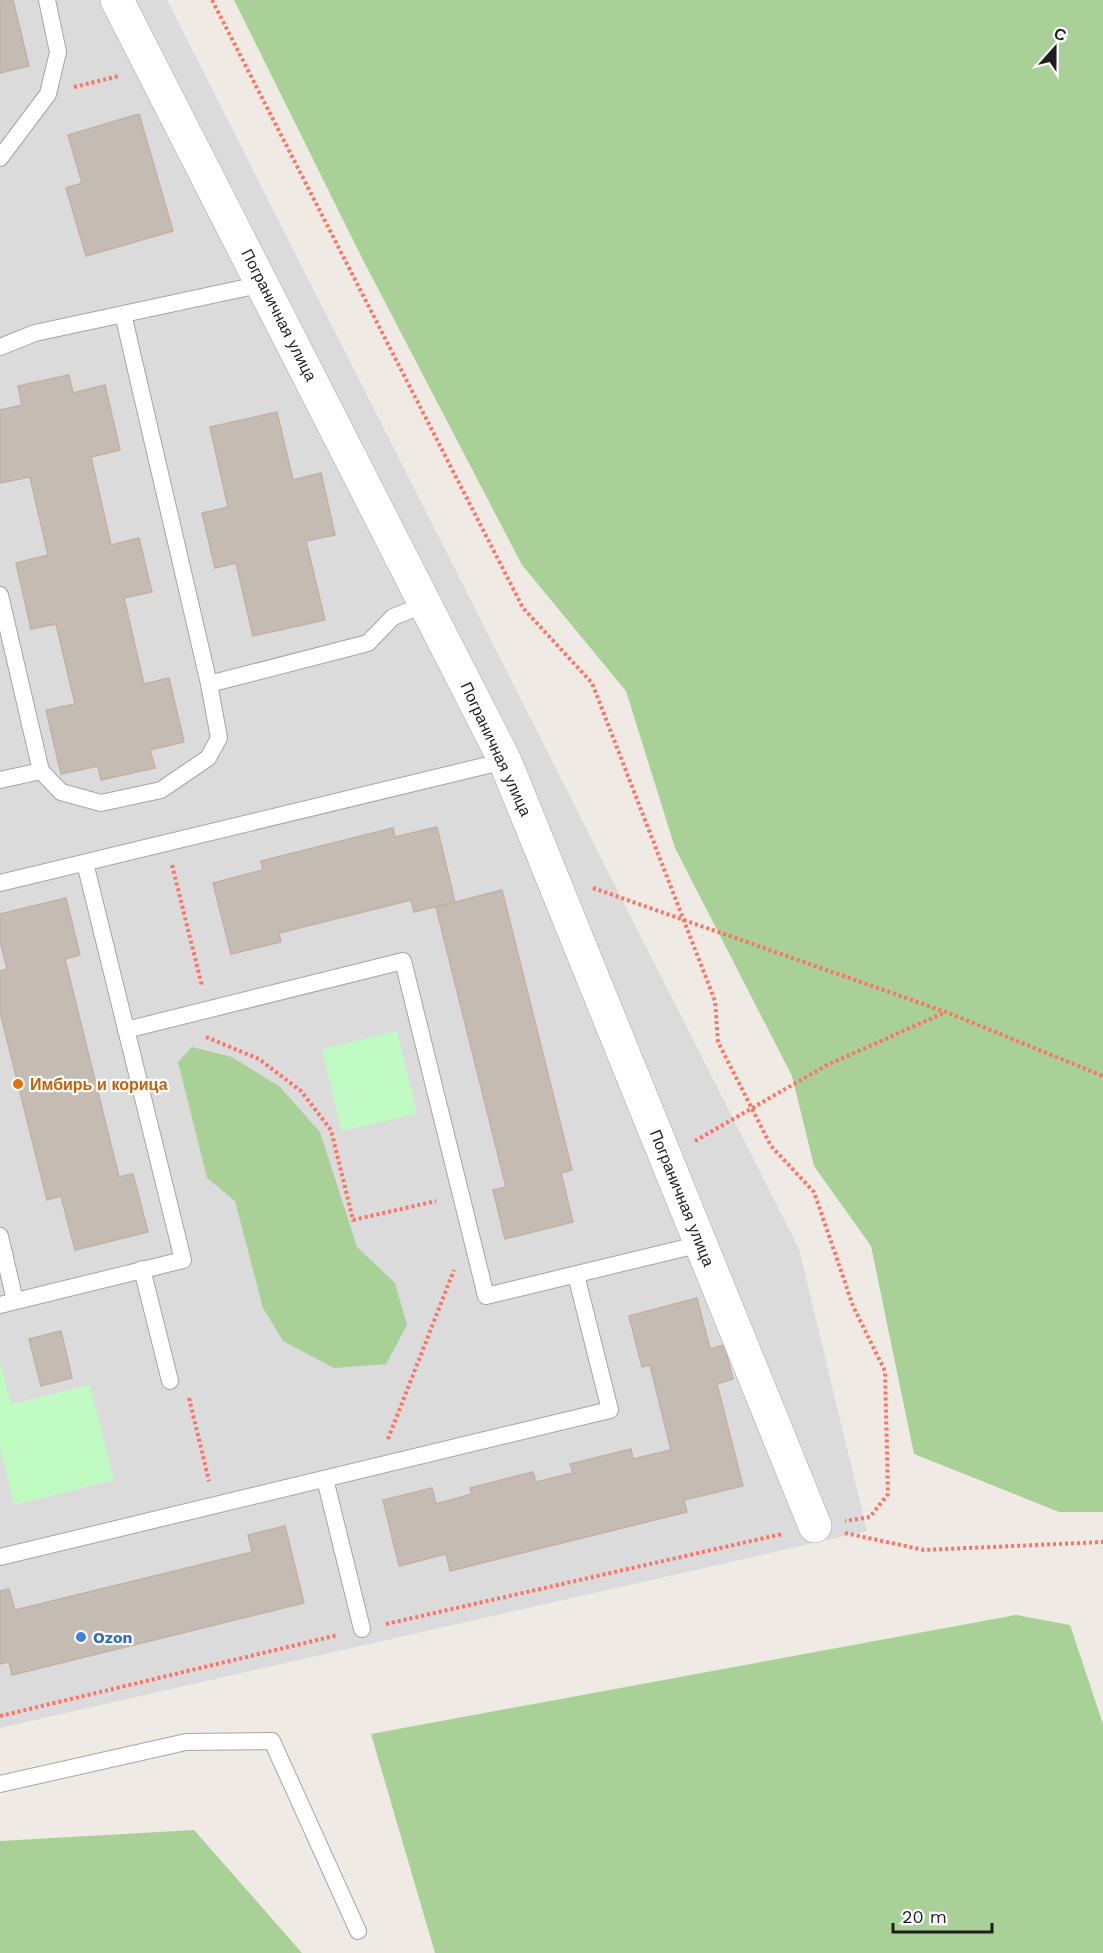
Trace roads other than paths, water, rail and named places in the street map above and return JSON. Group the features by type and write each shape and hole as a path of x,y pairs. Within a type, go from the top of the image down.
{"street":[{"name":"Пограничная улица","path":"117,0 505,761 815,1526"}],"lane":[{"path":"0,158 48,94 58,52 46,0"},
{"path":"0,347 35,333 263,284"},
{"path":"0,595 41,771 62,792 101,802 161,790 208,758 219,738 209,684 123,314"},
{"path":"209,684 368,643 393,617 426,604"},
{"path":"0,884 505,761"},
{"path":"0,780 41,771"},
{"path":"0,1236 8,1303 183,1260 85,863"},
{"path":"126,1030 403,961 486,1296 701,1244"},
{"path":"142,1269 170,1381"},
{"path":"0,1557 610,1410 576,1275"},
{"path":"325,1479 363,1629"},
{"path":"0,1784 186,1742 272,1741 358,1931"}],"place":[{"name":"Имбирь и корица","path":"18,1084"},
{"name":"Ozon","path":"81,1637"}]}
